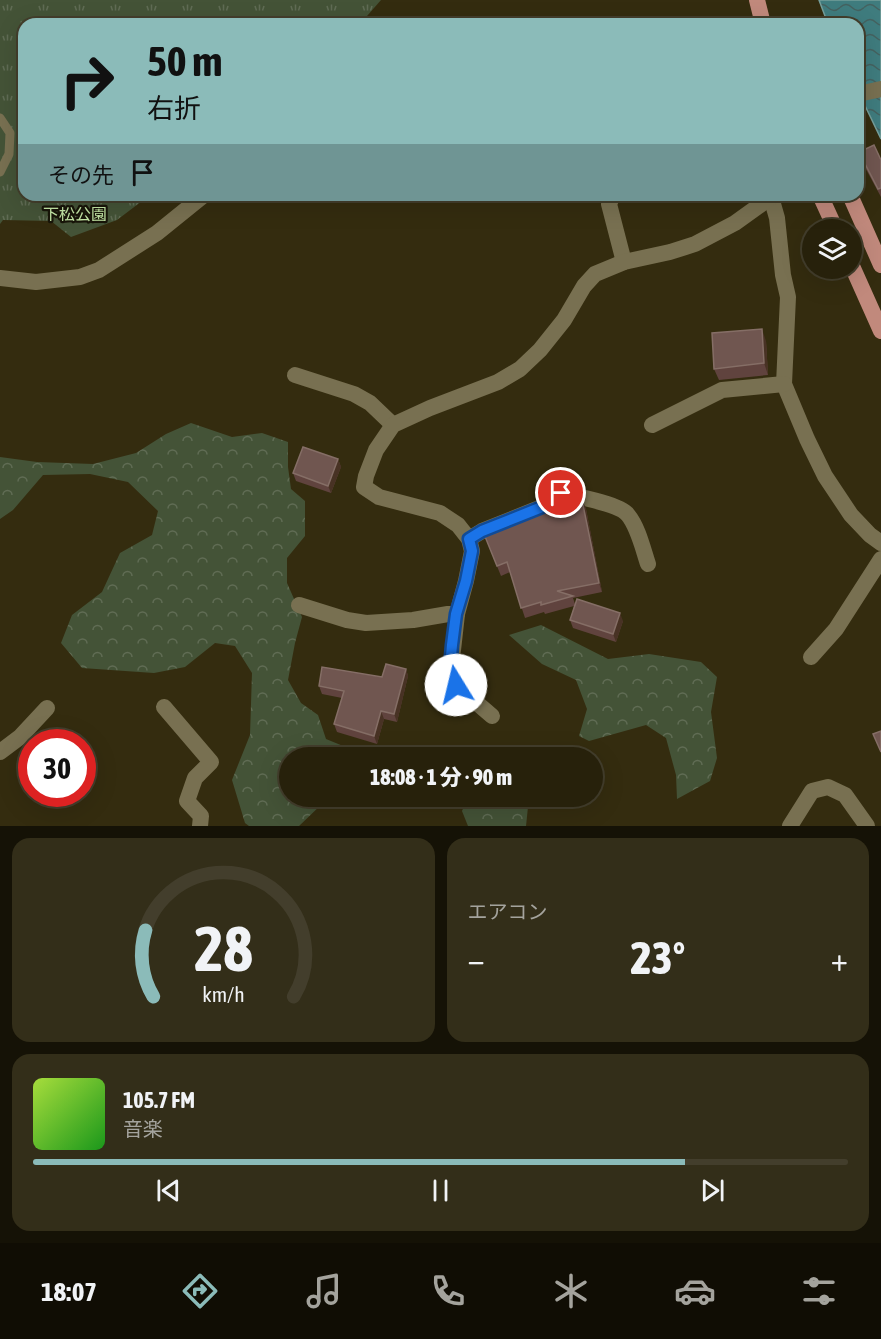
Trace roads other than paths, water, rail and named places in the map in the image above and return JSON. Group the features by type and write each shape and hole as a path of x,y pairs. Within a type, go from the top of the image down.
{"main road":[{"path":"757,0 762,18"},
{"path":"823,201 831,219"},
{"path":"853,201 881,265"},
{"path":"858,279 881,331"}],"street":[{"path":"864,93 881,89"},
{"path":"0,278 36,282 80,277 99,270 157,233 197,201"},
{"path":"610,201 609,204 624,262"},
{"path":"492,716 456,685 450,668 456,614 472,551 469,539 458,525 440,513 379,497 364,487 376,450 393,425 498,382 520,369 540,350 564,320 584,286 595,274 624,262 695,244 735,223 766,201"},
{"path":"774,201 788,297 784,384 825,476 851,515 881,543"},
{"path":"295,375 354,394 370,403 393,425"},
{"path":"652,425 722,390 784,384"},
{"path":"469,539 482,531 542,507 561,493 619,507 628,514 638,534 648,564"},
{"path":"811,657 836,629 881,559"},
{"path":"299,605 347,620 366,623 456,614"},
{"path":"164,707 211,762 195,778 187,801 201,816 200,826"},
{"path":"0,752 20,737 47,708"},
{"path":"790,826 812,791 828,787 845,795 867,826"}],"lane":[{"path":"0,118 9,133 9,154 0,172"}],"water":[{"path":"819,0 881,0 881,139 864,104 864,18 826,18"}],"park label":[{"name":"下松公園","path":"75,214"}]}
